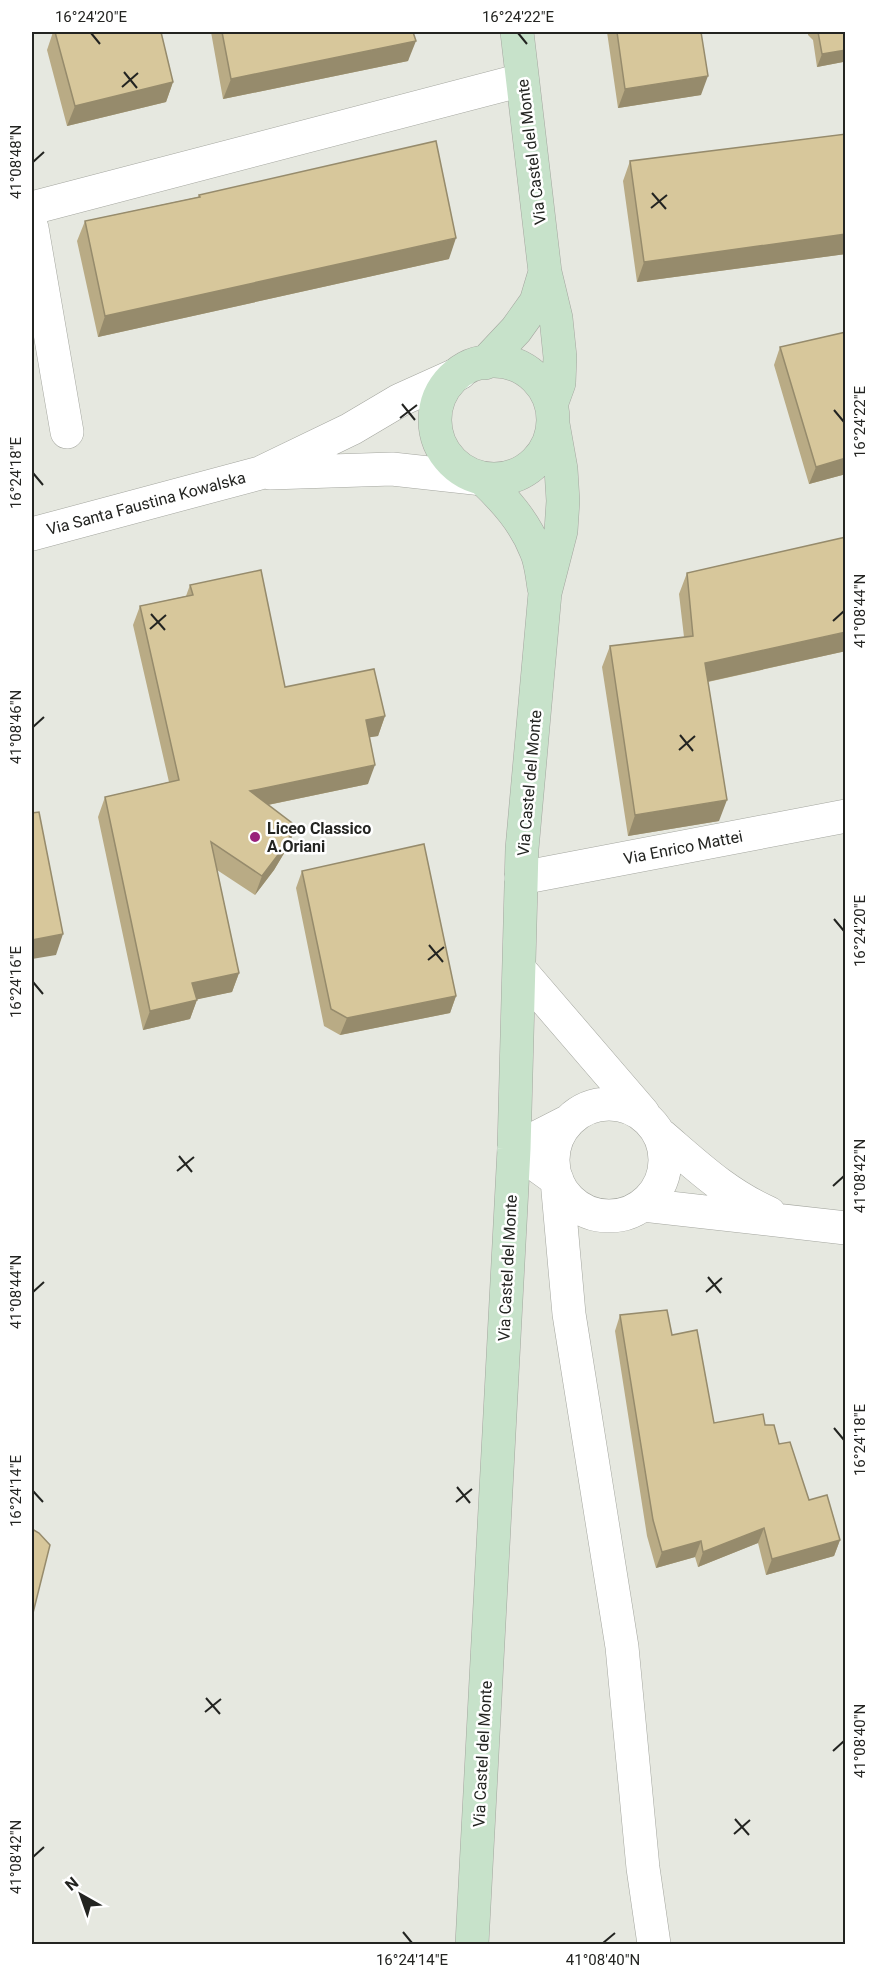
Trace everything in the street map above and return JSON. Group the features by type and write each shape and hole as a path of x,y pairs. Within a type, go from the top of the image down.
{"main road":[{"name":"Via Castel del Monte","path":"483,479 503,479 522,472 538,460 549,443 552,414 559,383 560,357 556,318 545,272 517,32"},
{"name":"Via Castel del Monte","path":"545,272 536,302 516,330 473,368 447,386 438,402 435,421 438,441 449,458 464,471 483,479 502,497 523,526 537,551 546,593"},
{"name":"Via Castel del Monte","path":"472,1944 514,1149 522,849 546,593 561,531 563,501 561,469 552,414 543,387 531,374 514,365 496,361 473,368"}],"street":[{"path":"32,208 522,80"},
{"path":"32,228 66,432"},
{"path":"260,473 351,429 400,400 473,368"},
{"path":"260,473 392,470 483,479"},
{"name":"Via Santa Faustina Kowalska","path":"32,534 260,473"},
{"name":"Via Enrico Mattei","path":"521,878 846,816"},
{"path":"520,970 652,1125 666,1155 665,1174 657,1191 644,1205 628,1214 611,1217 578,1208 565,1196 556,1180 514,1149 567,1122 580,1111 595,1105 611,1103 627,1106 652,1125 713,1180 745,1202 788,1220"},
{"path":"567,1122 558,1135 553,1165 568,1314 622,1647 643,1868 654,1944"},
{"path":"644,1205 846,1228"}],"building":[{"path":"55,32 161,32 173,82 75,106"},
{"path":"222,32 413,32 416,41 231,79"},
{"path":"617,32 701,32 708,76 625,89"},
{"path":"818,32 846,32 846,50 822,54"},
{"path":"846,134 846,234 644,262 630,161"},
{"path":"436,141 456,238 105,316 85,221 200,197 199,195"},
{"path":"846,332 846,458 816,467 780,347"},
{"path":"846,537 846,632 705,663 727,800 635,815 610,646 693,636 687,573"},
{"path":"261,570 285,687 374,669 385,716 366,720 375,765 250,791 296,826 262,876 211,842 239,973 192,983 197,1000 150,1011 105,797 179,780 140,606 193,595 190,585"},
{"path":"39,812 63,934 32,940 32,813"},
{"path":"424,844 456,996 347,1018 331,1009 302,871"},
{"path":"667,1310 672,1335 697,1330 714,1423 763,1414 765,1425 774,1425 779,1444 790,1442 809,1500 827,1495 840,1540 772,1559 764,1528 703,1552 701,1541 662,1552 653,1520 620,1315"},
{"path":"32,1529 50,1545 32,1617"}],"place":[{"name":"Liceo Classico A.Oriani","path":"255,837"}]}
